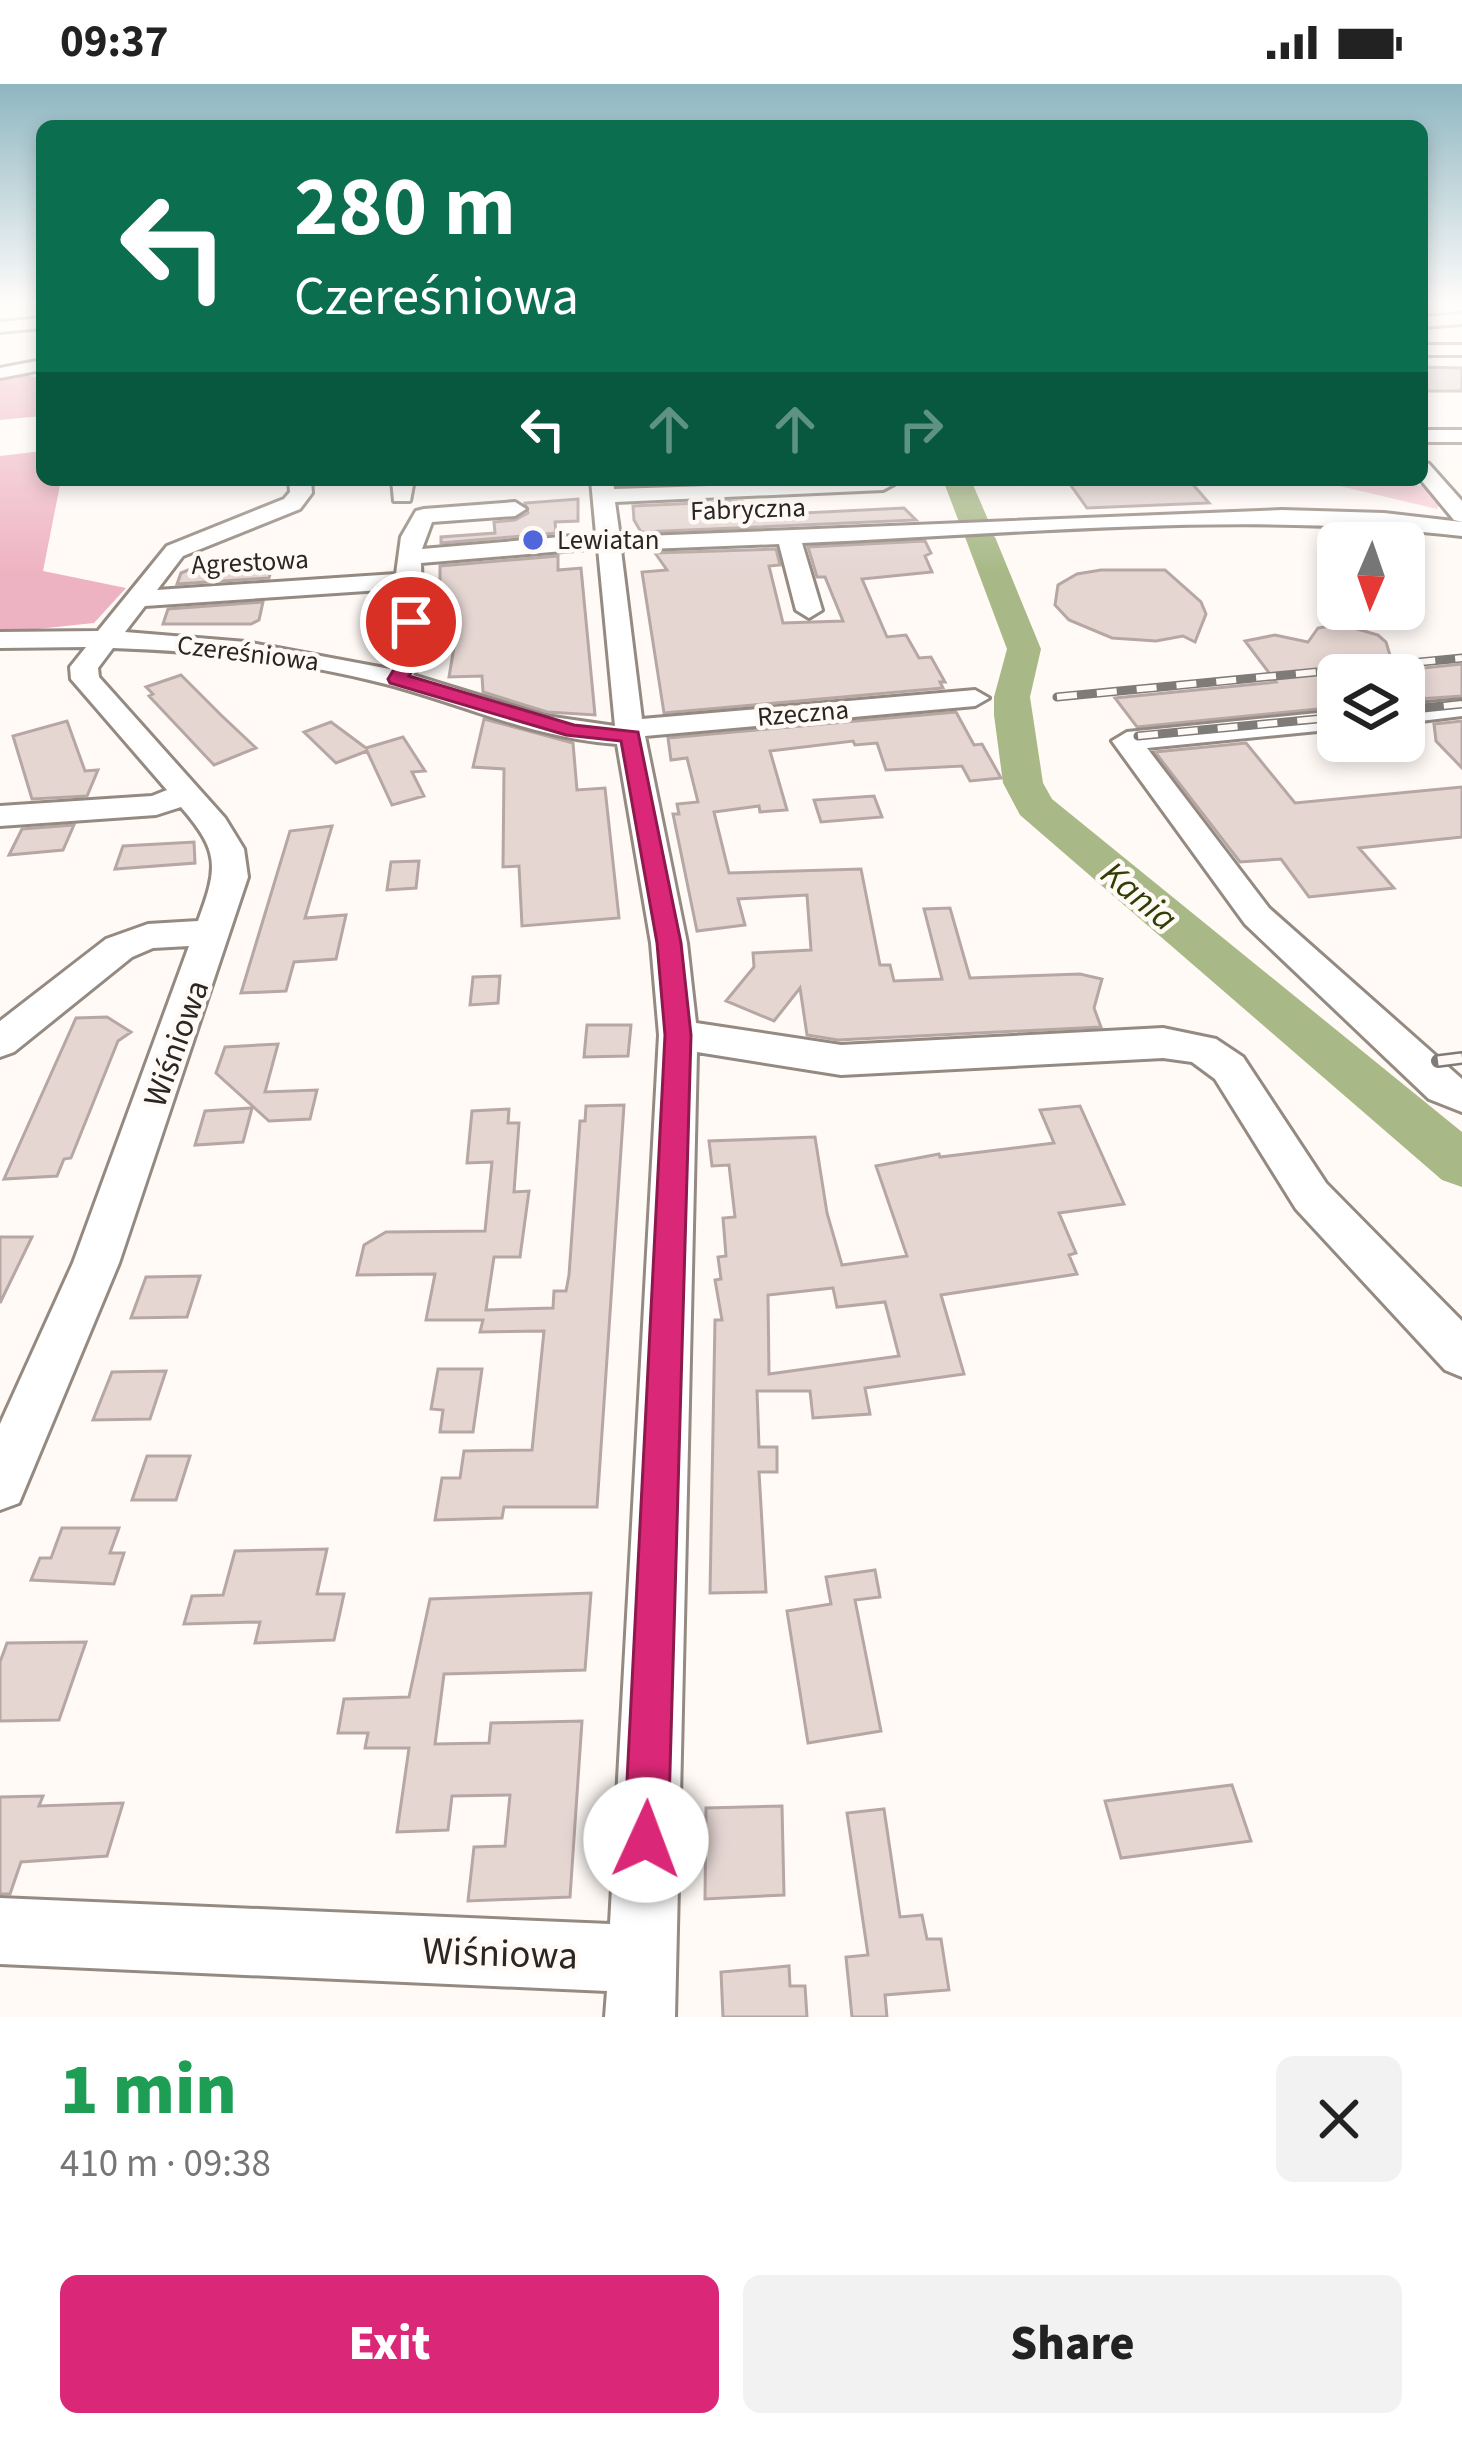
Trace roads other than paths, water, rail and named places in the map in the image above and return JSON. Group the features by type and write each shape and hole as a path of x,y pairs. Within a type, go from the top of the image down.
{"street":[{"path":"1428,436 1462,436"},
{"path":"1428,477 1462,515"},
{"path":"107,638 175,550 292,503 301,493 300,486"},
{"path":"641,1988 678,1035 669,943 630,733 604,488 707,486"},
{"path":"397,679 411,658 409,569 412,537 424,516 515,509"},
{"name":"Fabryczna","path":"409,569 610,542 1282,517 1384,520 1462,529"},
{"path":"789,538 808,610"},
{"name":"Agrestowa","path":"137,599 409,569"},
{"name":"Czereśniowa","path":"0,640 107,638 260,652 397,679 573,730 630,733"},
{"name":"Wiśniowa","path":"0,1484 96,1264 231,878 228,849 188,793 85,679 89,657 107,638"},
{"name":"Rzeczna","path":"630,733 975,698"},
{"path":"1425,712 1462,708"},
{"path":"1317,722 1127,741 1257,916 1443,1088 1462,1096"},
{"path":"0,816 156,805 188,793"},
{"path":"0,1042 119,948 148,936 214,932"},
{"path":"678,1035 730,1040 789,1056 841,1060 1163,1043 1202,1049 1228,1068 1311,1196 1462,1354"},
{"name":"Wiśniowa","path":"0,1931 641,1988"}],"waterway":[{"name":"Kania","path":"959,486 974,522"},
{"name":"Kania","path":"980,537 1024,649 1012,697 1013,715 1023,783 1035,806 1462,1164"}],"railway":[{"path":"1057,697 1462,658"},
{"path":"1425,708 1462,704"},
{"path":"1138,736 1317,719"},
{"path":"1438,1061 1462,1058"}],"place":[{"name":"Lewiatan","path":"533,540"}]}
